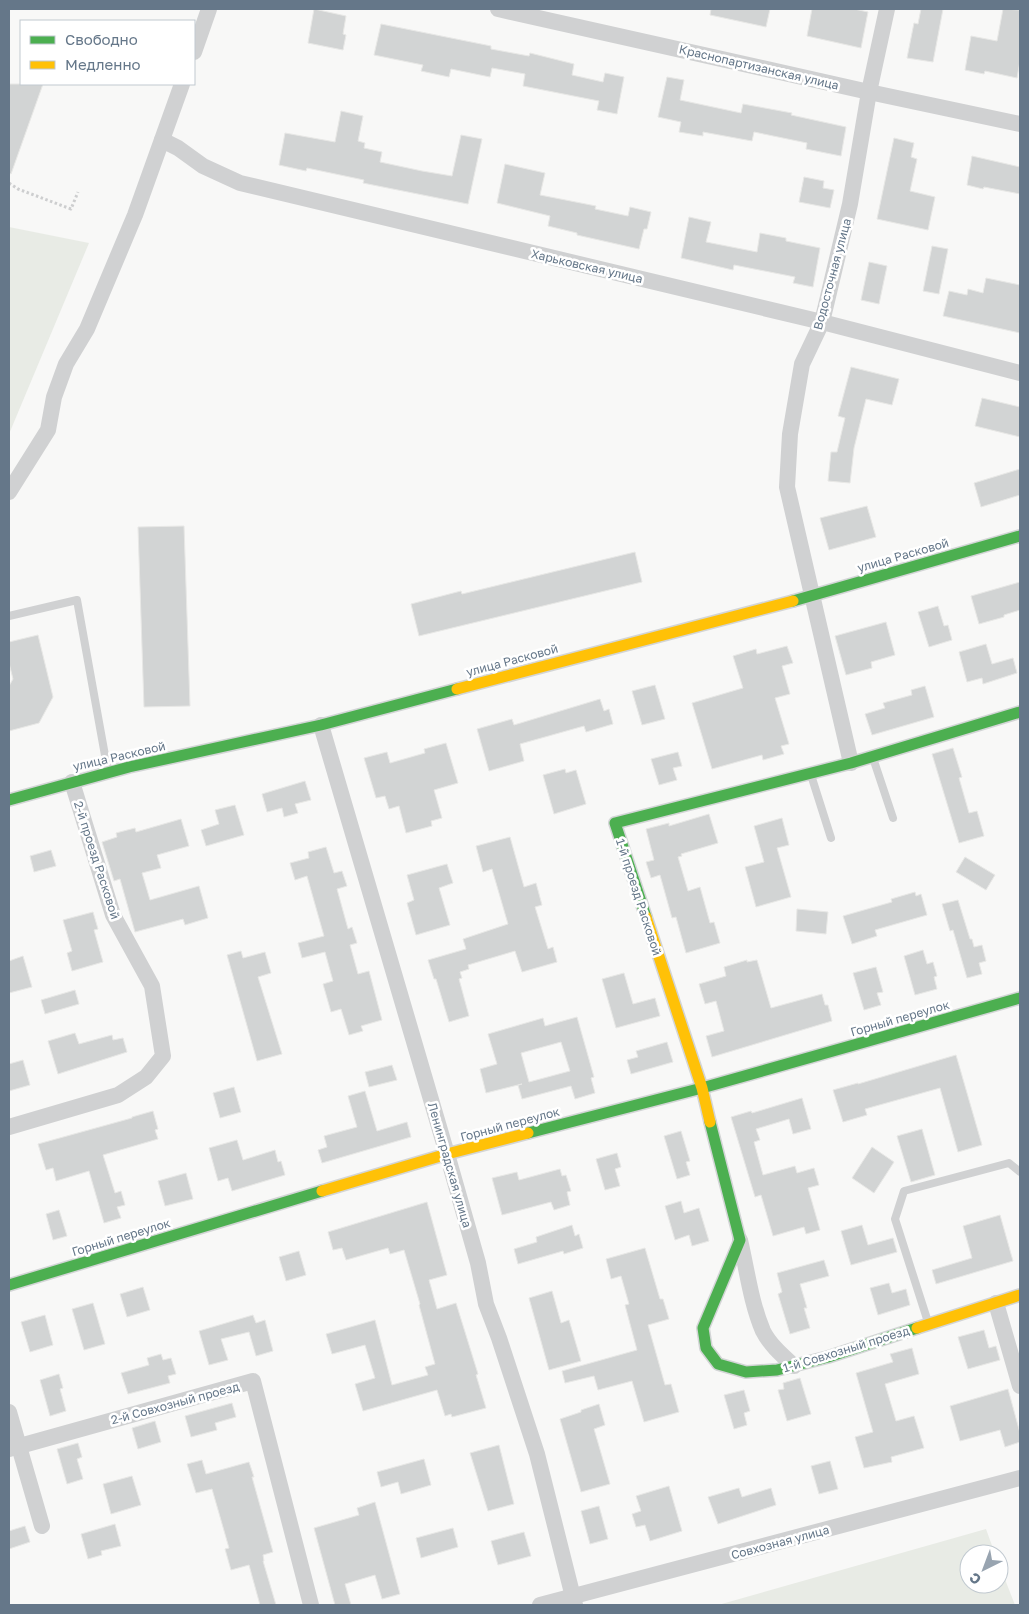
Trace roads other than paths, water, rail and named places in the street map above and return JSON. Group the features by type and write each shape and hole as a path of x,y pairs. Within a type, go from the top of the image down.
{"street":[{"path":"195,49 209,9"},
{"name":"Краснопартизанская улица","path":"498,9 1020,124"},
{"name":"Водосточная улица","path":"812,596 787,487 790,434 802,364 822,322 850,204 869,92 887,9"},
{"path":"9,492 48,430 54,397 66,364 87,329 135,215 182,85"},
{"name":"Харьковская улица","path":"162,140 178,148 202,166 240,183 822,322 1020,373"},
{"name":"улица Расковой","path":"9,800 108,773 322,725 812,596 1020,536"},
{"path":"812,596 851,763"},
{"name":"1-й проезд Расковой","path":"702,1088 615,823 851,763 1020,712"},
{"name":"Ленинградская улица","path":"322,725 478,1263 486,1304 537,1454 574,1601"},
{"name":"2-й проезд Расковой","path":"9,1126 118,1095 146,1077 164,1056 152,986 113,915 72,782"},
{"name":"Горный переулок","path":"9,1285 447,1154 702,1088 1020,998"},
{"path":"702,1088 755,1307 764,1332 780,1353 794,1366"},
{"name":"1-й Совхозный проезд","path":"740,1240 703,1328 706,1348 718,1364 746,1372 777,1370 828,1357 1020,1295"},
{"path":"996,1303 1020,1386"},
{"name":"2-й Совхозный проезд","path":"14,1448 253,1381 312,1605"},
{"path":"9,1412 14,1448 42,1526"},
{"name":"Совхозная улица","path":"540,1605 574,1601 1020,1478"}],"lane":[{"path":"9,616 78,600 108,773"},
{"path":"873,756 893,818"},
{"path":"810,773 831,838"},
{"path":"928,1324 895,1219 904,1191 1009,1163 1020,1172"}]}
